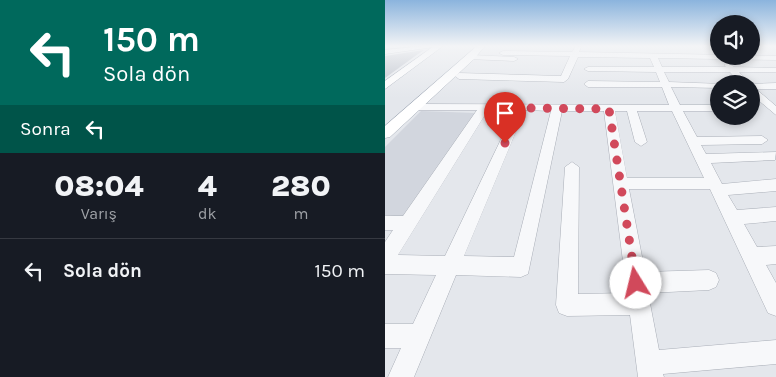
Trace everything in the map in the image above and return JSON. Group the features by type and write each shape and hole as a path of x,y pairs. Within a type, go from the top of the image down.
{"main road":[{"path":"385,86 415,64"},
{"path":"385,124 460,64"},
{"path":"385,134 458,73 466,64"}],"street":[{"path":"458,73 564,78 571,64"},
{"path":"586,97 588,64"},
{"path":"657,64 676,108 776,305"},
{"path":"727,65 737,75"},
{"path":"588,69 776,70"},
{"path":"415,107 557,109 586,97 666,85 710,85"},
{"path":"760,87 776,86"},
{"path":"760,96 774,109"},
{"path":"586,97 609,109 710,108"},
{"path":"385,258 484,108"},
{"path":"401,377 449,265 521,108"},
{"path":"631,108 641,142"},
{"path":"760,108 774,109"},
{"path":"385,264 521,268 557,109"},
{"path":"609,109 650,370 776,352"},
{"path":"693,141 762,140"},
{"path":"702,159 775,156"},
{"path":"572,167 567,305 639,304"},
{"path":"621,183 716,187 776,185"},
{"path":"732,218 776,214"},
{"path":"385,223 408,223"},
{"path":"751,257 776,255"},
{"path":"636,283 709,280"},
{"path":"385,336 418,336"}],"shaded area":[{"path":"421,111 475,113 403,217 385,215 385,147"}],"building":[{"path":"385,64 405,64 385,78"}],"route":[{"path":"505,143 521,108 609,109 636,283"}]}
